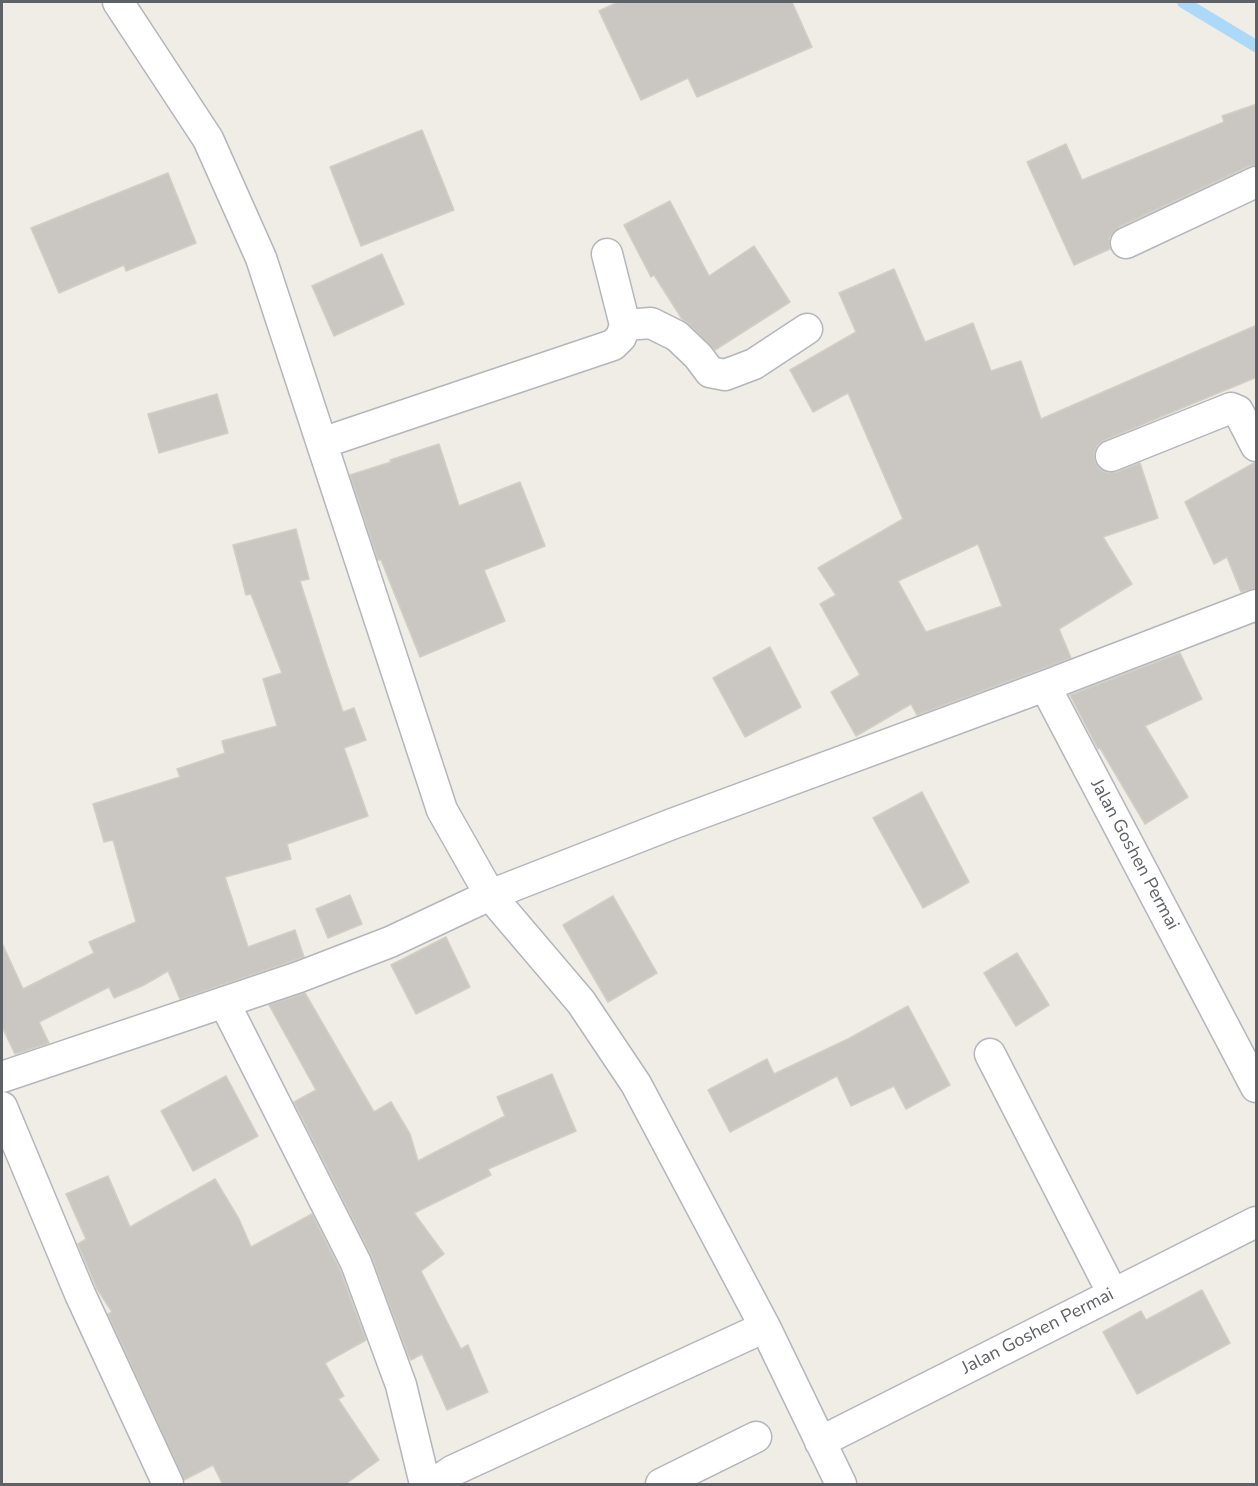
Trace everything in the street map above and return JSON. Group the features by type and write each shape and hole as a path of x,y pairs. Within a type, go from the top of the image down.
{"street":[{"path":"118,2 208,139 261,258 442,810 490,895 581,1002 636,1084 765,1327 841,1485"},
{"path":"1126,243 1257,182"},
{"path":"322,443 613,345 621,337 626,325 606,254"},
{"path":"626,325 651,323 677,336 698,356 710,372 725,375 754,364 807,329"},
{"path":"1111,456 1231,408 1238,411 1257,446"},
{"path":"2,1077 224,1002 390,942 490,895 672,824 1045,687 1257,605"},
{"name":"Jalan Goshen Permai","path":"1045,687 1257,1087"},
{"path":"224,1002 356,1263 401,1385 425,1485"},
{"path":"990,1054 1113,1294"},
{"path":"2,1107 80,1294 168,1485"},
{"name":"Jalan Goshen Permai","path":"820,1442 1257,1222"},
{"path":"433,1485 452,1471 765,1327"},
{"path":"661,1485 756,1437"}],"building":[{"path":"618,2 792,2 812,47 697,97 688,78 641,100 599,11"},
{"path":"1257,104 1257,165 1249,166 1119,227 1109,238 1110,249 1074,265 1027,162 1066,144 1082,180 1224,122 1222,116"},
{"path":"422,130 454,210 361,246 330,167"},
{"path":"168,173 196,243 126,271 124,265 59,293 31,228"},
{"path":"670,201 709,276 754,246 790,302 715,350 682,319 654,275 651,277 624,225"},
{"path":"382,254 404,304 334,336 312,286"},
{"path":"894,269 925,342 973,323 991,371 1021,361 1041,419 1257,325 1257,377 1105,440 1097,446 1094,453 1095,462 1100,469 1108,473 1140,463 1158,518 1103,537 1132,584 1059,629 1071,658 917,715 911,704 856,736 831,692 860,675 820,604 836,595 818,568 903,519 848,393 813,412 790,370 856,332 839,293","holes":["978,544 1002,606 926,632 898,581"]},
{"path":"217,394 228,433 159,453 148,414"},
{"path":"439,444 459,506 520,482 545,546 484,570 505,621 420,657 381,560 378,560 350,475"},
{"path":"1257,463 1257,588 1241,592 1227,557 1214,564 1185,502"},
{"path":"296,529 309,579 300,581 325,659 343,712 354,708 366,740 344,748 368,816 287,844 291,859 225,877 248,947 295,930 304,957 180,999 168,971 114,998 109,987 39,1022 49,1043 15,1054 2,1027 2,943 23,989 94,953 89,942 136,922 113,840 104,842 93,804 180,777 177,769 225,753 222,741 277,726 263,679 282,673 251,594 246,595 233,545"},
{"path":"770,647 801,707 745,737 713,678"},
{"path":"1180,653 1202,699 1145,726 1188,797 1145,824 1100,748 1098,749 1070,695"},
{"path":"922,792 969,882 923,908 873,818"},
{"path":"350,895 362,924 328,938 316,909"},
{"path":"613,896 657,973 608,1002 563,925"},
{"path":"446,937 470,987 416,1014 391,965"},
{"path":"1017,953 1049,1005 1016,1026 984,973"},
{"path":"305,993 374,1112 391,1102 410,1134 418,1161 505,1116 497,1097 552,1074 576,1131 488,1169 491,1175 414,1213 444,1254 421,1271 461,1349 468,1345 488,1392 447,1410 422,1354 411,1360 408,1355 371,1255 294,1102 316,1090 269,1005"},
{"path":"908,1006 950,1085 906,1109 894,1086 851,1106 837,1076 730,1132 708,1090 767,1059 774,1074 848,1039"},
{"path":"226,1076 258,1136 193,1171 161,1111"},
{"path":"108,1176 130,1227 215,1179 239,1219 251,1247 312,1214 340,1270 366,1340 325,1363 344,1396 338,1399 379,1460 344,1485 223,1485 213,1465 184,1480 108,1314 112,1312 97,1289 78,1244 86,1239 66,1194"},
{"path":"1202,1290 1230,1343 1137,1394 1103,1332 1141,1311 1146,1320"}],"waterway":[{"path":"1183,2 1256,46"}]}
